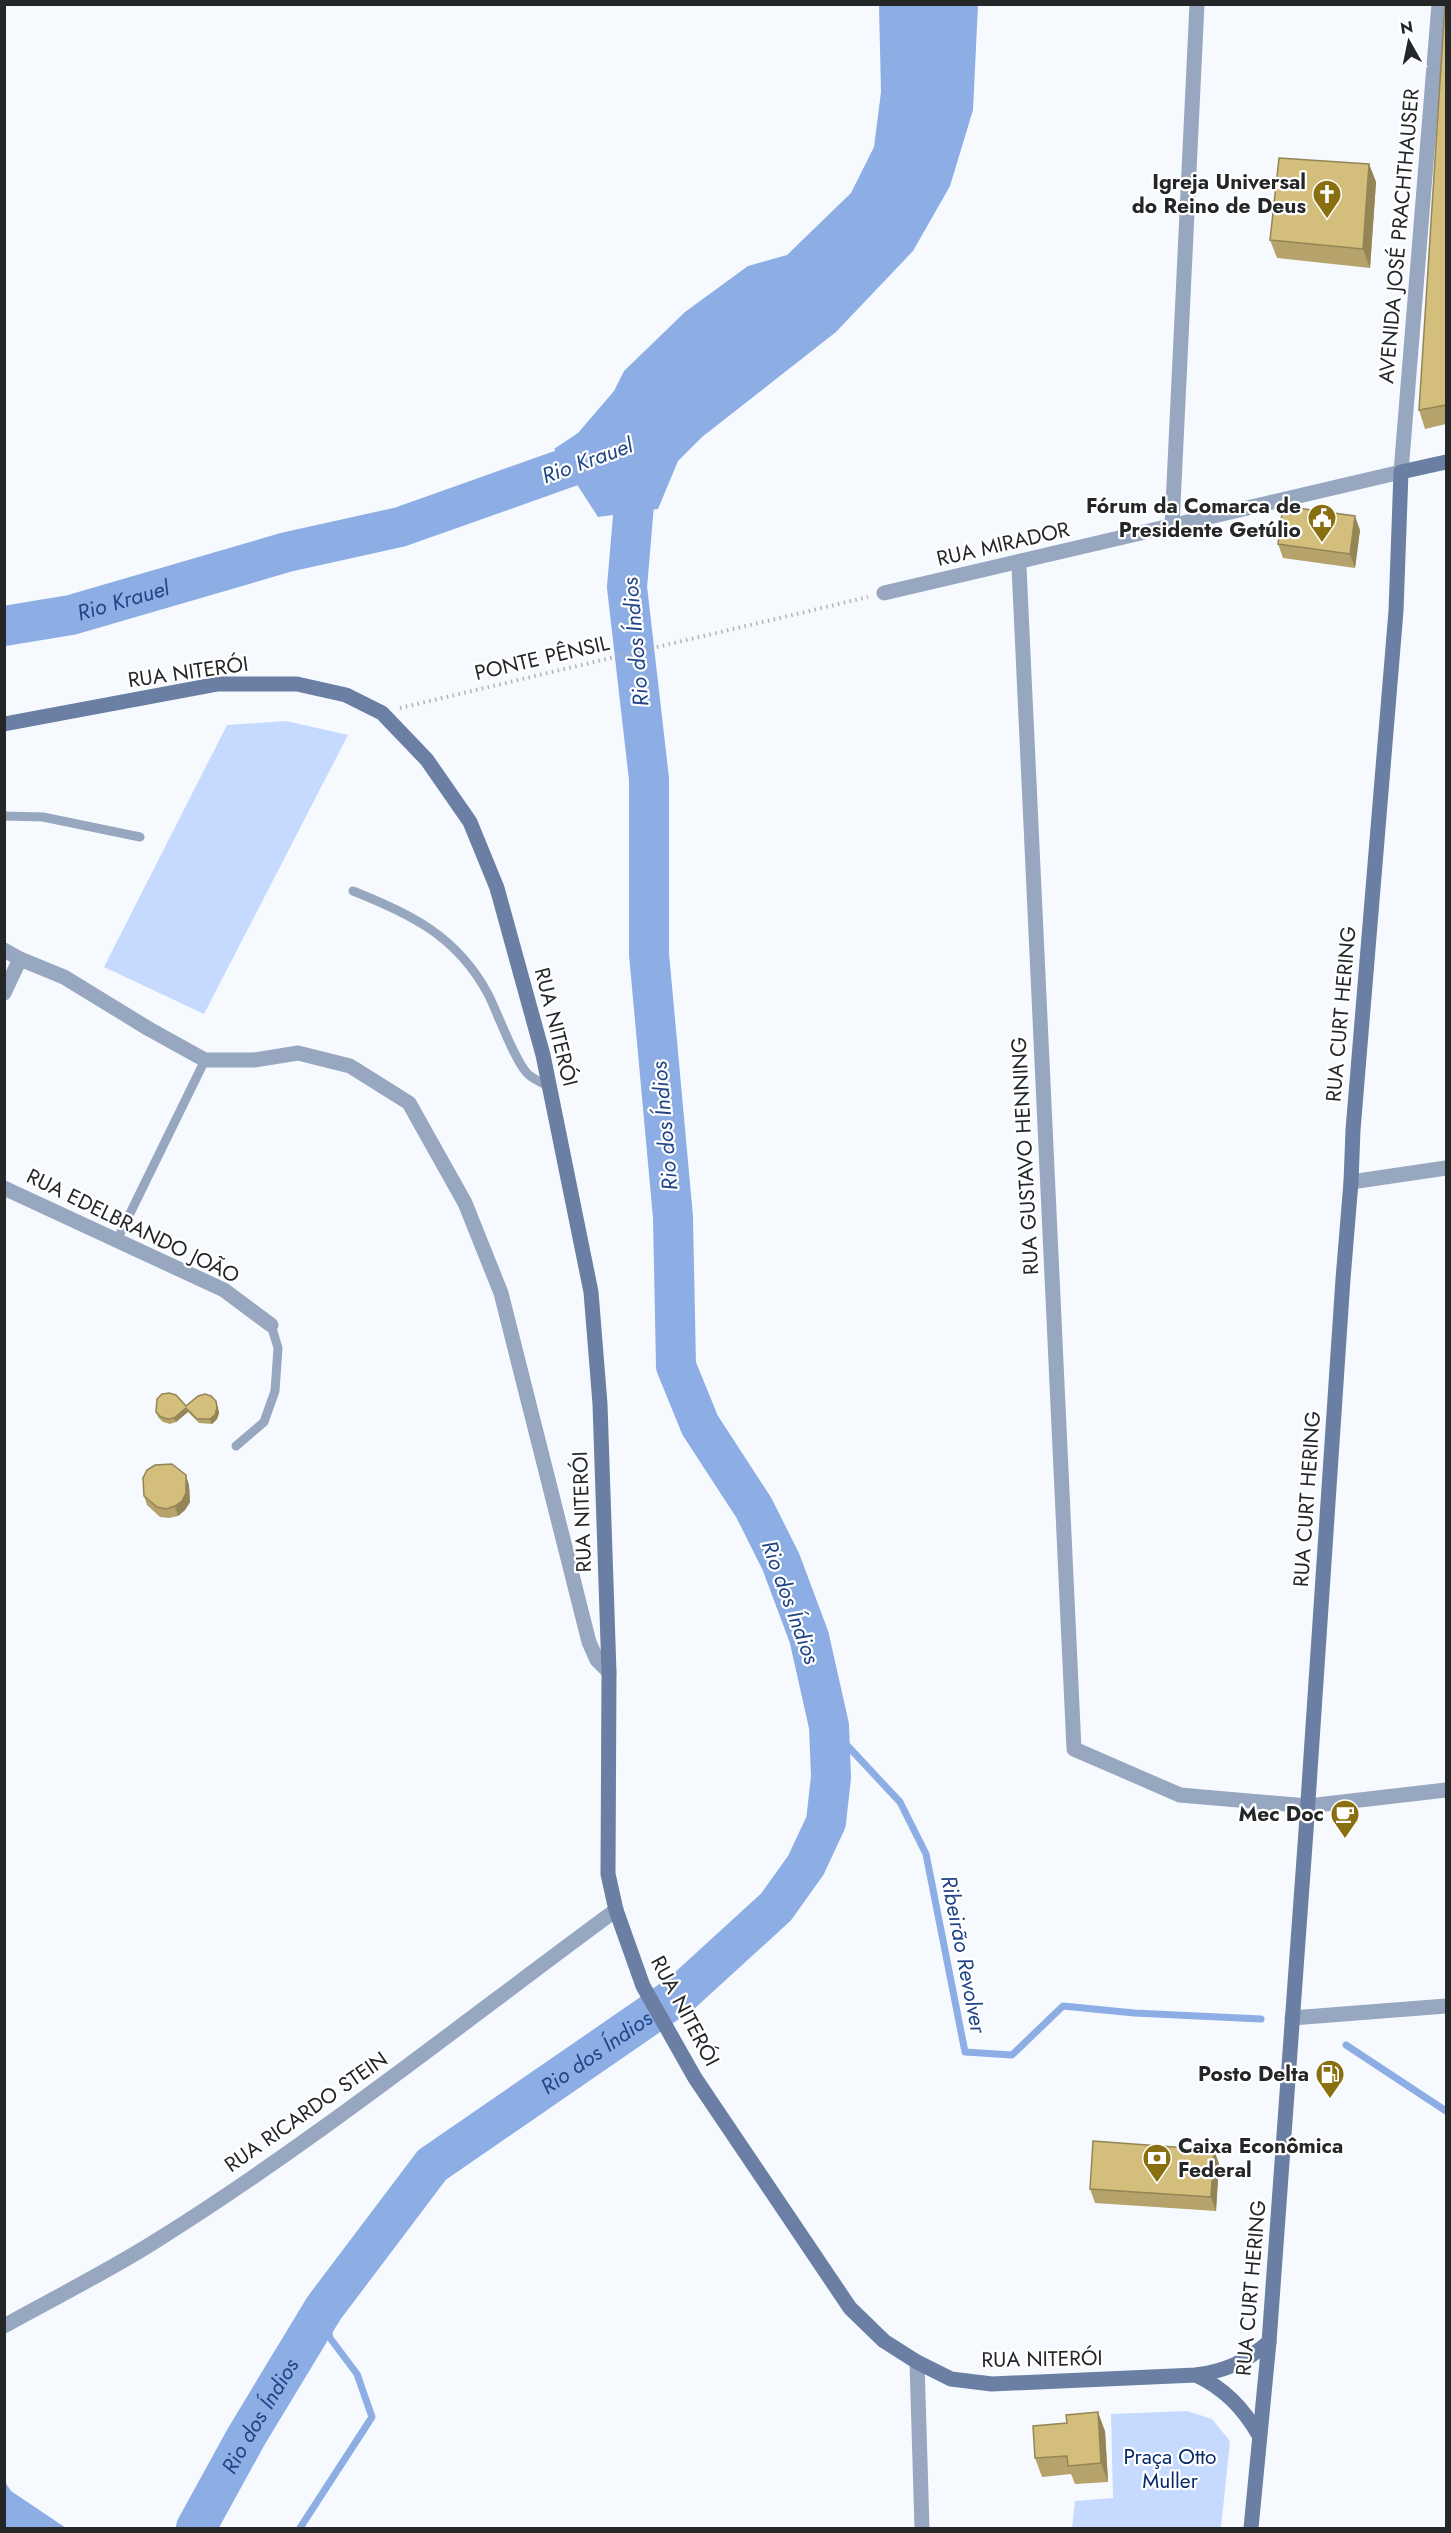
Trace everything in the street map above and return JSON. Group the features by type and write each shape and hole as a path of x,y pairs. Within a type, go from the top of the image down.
{"main road":[{"name":"RUA MIRADOR","path":"1401,472 1446,462"},
{"name":"RUA CURT HERING","path":"1251,2529 1269,2342 1354,1118 1396,611 1401,472"},
{"name":"RUA NITERÓI","path":"4,724 219,684 272,682 297,684 346,695 382,713 427,760 470,822 480,843 512,937 549,1087 585,1260 595,1335 609,1672 608,1864 616,1910 643,1986 695,2078 850,2308 884,2341 916,2362 951,2379 992,2384 1196,2374 1216,2372 1236,2366 1253,2356 1269,2342"},
{"path":"1196,2374 1228,2394 1246,2413 1259,2435"}],"street":[{"path":"1172,526 1197,4"},
{"name":"AVENIDA JOSÉ PRACHTHAUSER","path":"1401,472 1439,4"},
{"name":"RUA MIRADOR","path":"884,593 1401,472"},
{"name":"RUA GUSTAVO HENNING","path":"1021,561 1020,591 1074,1749 1180,1795 1308,1806"},
{"path":"4,950 64,978 149,1029 205,1059 254,1060 298,1053 350,1066 409,1103 465,1203 501,1293 588,1642 597,1660 609,1672"},
{"path":"4,993 20,959"},
{"path":"1351,1182 1446,1168"},
{"name":"RUA EDELBRANDO JOÃO","path":"4,1188 224,1290 271,1325"},
{"path":"1308,1806 1446,1790"},
{"name":"RUA RICARDO STEIN","path":"4,2326 150,2245 278,2160 506,1994 616,1910"},
{"path":"1292,2018 1446,2006"},
{"path":"916,2362 922,2529"}],"lane":[{"path":"4,816 44,817 140,837"},
{"path":"353,891 414,917 441,936 465,959 488,993 527,1074 549,1087"},
{"path":"117,1240 205,1059"},
{"path":"236,1446 264,1422 275,1391 278,1348 271,1325"}],"path":[{"name":"PONTE PÊNSIL","path":"382,713 456,693 884,593"}],"green space":[{"path":"286,721 348,735 204,1014 104,967 227,725"},
{"name":"Praça Otto Muller","path":"1187,2411 1212,2419 1230,2441 1221,2528 1072,2528 1075,2501 1113,2498 1111,2414"}],"water":[{"path":"879,5 978,5 973,110 950,186 913,251 836,332 702,437 678,461 658,509 598,517 554,449 578,433 614,391 624,371 685,312 748,266 787,255 851,193 874,147 881,92"},
{"path":"5,2482 11,2491 66,2528 5,2528"}],"building":[{"path":"1445,4 1446,405 1419,410"},
{"name":"Igreja Universal do Reino de Deus","path":"1279,158 1369,164 1363,249 1270,240"},
{"path":"1283,506 1355,516 1350,554 1278,544"},
{"path":"162,1394 176,1395 186,1406 198,1396 205,1394 211,1396 216,1401 215,1415 210,1419 197,1419 186,1408 174,1418 161,1417 156,1412 157,1399"},
{"path":"172,1464 186,1475 186,1493 182,1501 175,1506 166,1509 157,1507 144,1496 143,1478 147,1470 155,1465"},
{"name":"Caixa Econômica Federal","path":"1093,2141 1214,2150 1211,2197 1090,2189"},
{"path":"1098,2412 1101,2463 1068,2466 1067,2456 1035,2458 1033,2426 1067,2423 1066,2415"}],"waterway":[{"name":"Rio Krauel","path":"4,626 71,615 287,552 400,527 617,450"},
{"name":"Rio dos Índios","path":"196,2528 246,2437 324,2308 432,2165 683,1992 776,1907 806,1865 826,1822 831,1777 829,1726 809,1637 781,1562 754,1508 700,1425 676,1366 673,1217 649,954 649,779 627,587 638,457"},
{"name":"Ribeirão Revolver","path":"829,1726 900,1802 926,1854 965,2052 1012,2055 1063,2006 1134,2013 1261,2019"},
{"name":"Ribeirão Revolver","path":"1346,2045 1446,2111"},
{"path":"300,2528 372,2417 357,2374 330,2338 324,2308"}],"place":[{"name":"Igreja Universal do Reino de Deus","path":"1327,220"},
{"name":"Fórum da Comarca de Presidente Getúlio","path":"1322,544"},
{"name":"Mec Doc","path":"1345,1840"},
{"name":"Posto Delta","path":"1330,2100"},
{"name":"Caixa Econômica Federal","path":"1157,2184"}]}
